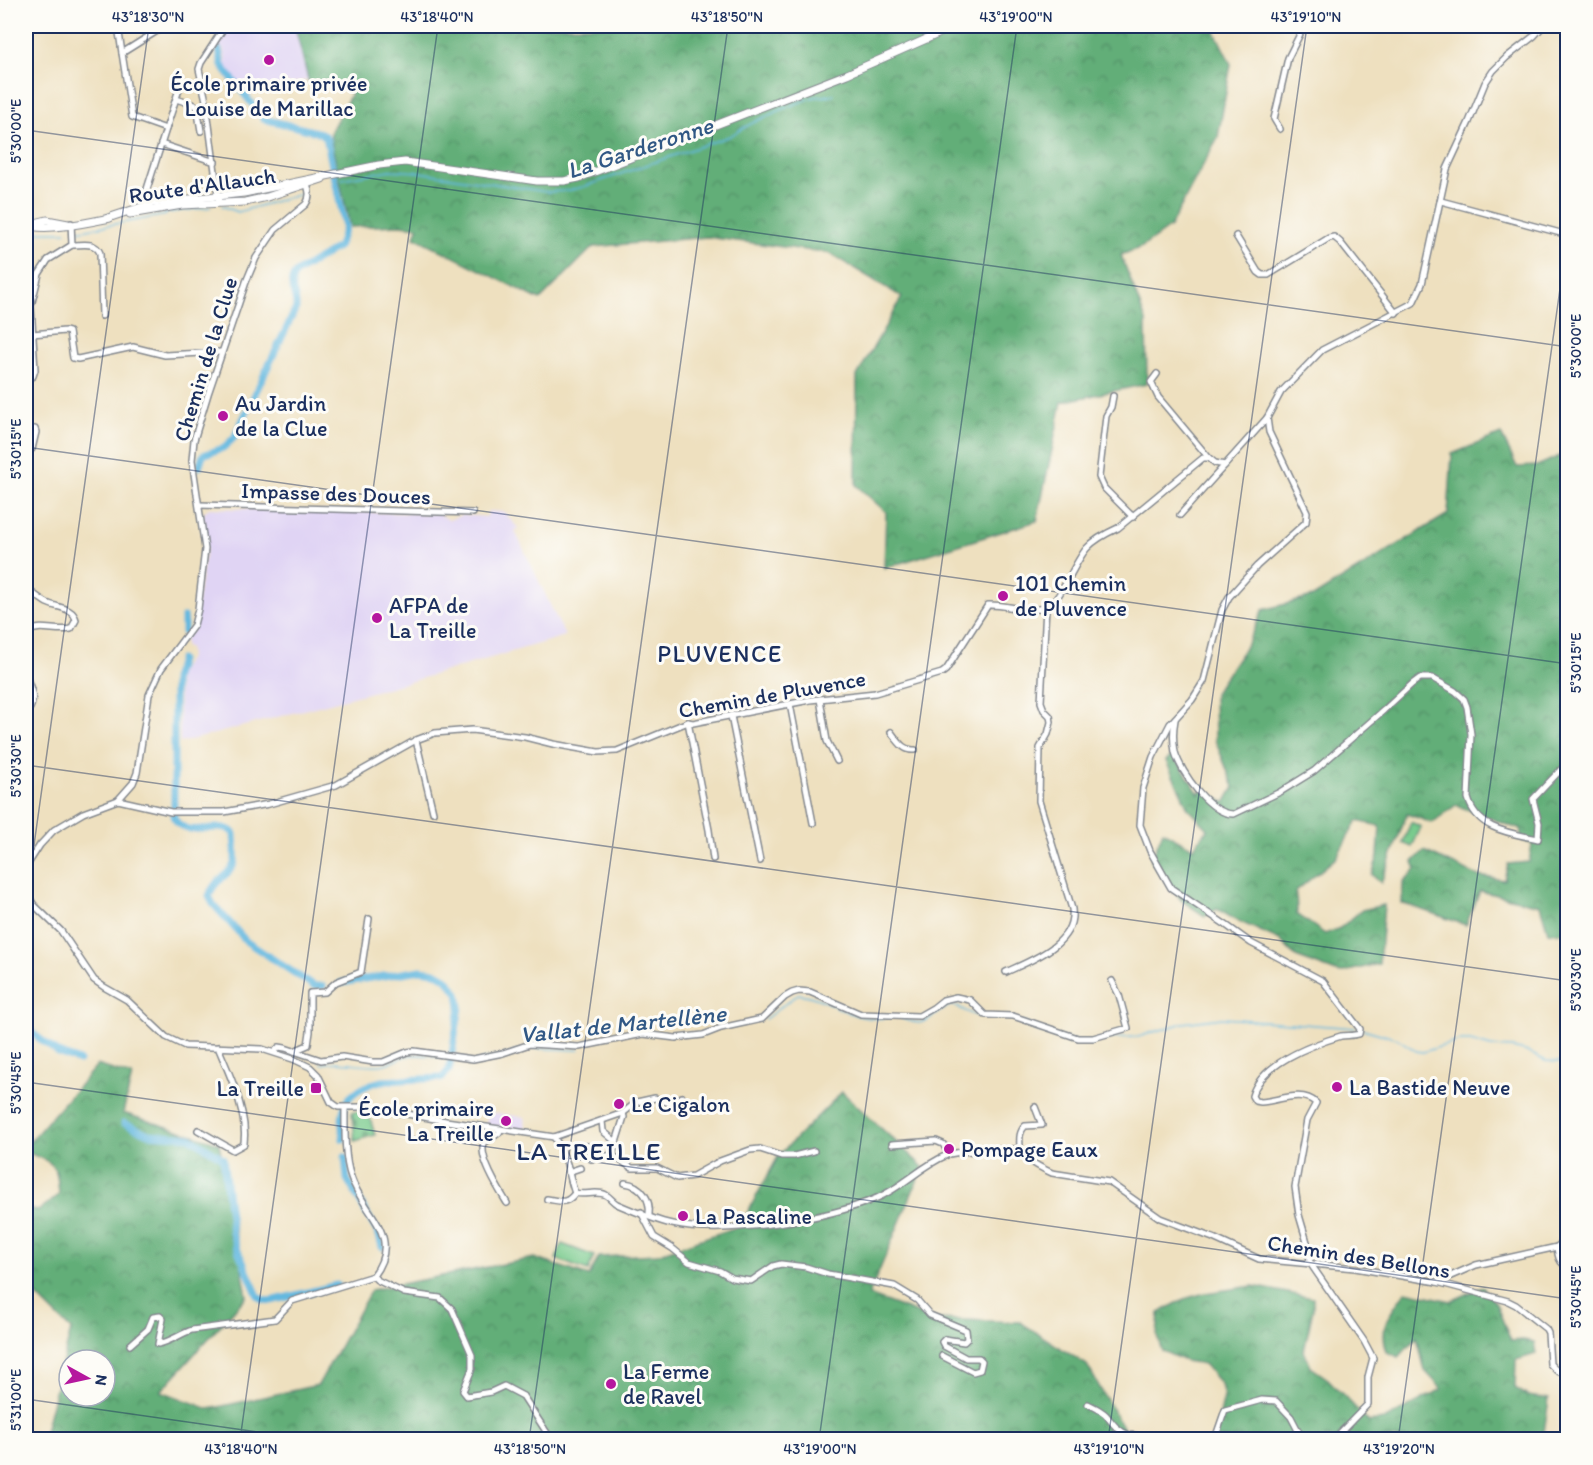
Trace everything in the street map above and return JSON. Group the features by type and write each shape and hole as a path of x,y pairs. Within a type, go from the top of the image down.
{"main road":[{"name":"Route d'Allauch","path":"26,222 47,220 70,224 182,202 219,199 245,201 335,174 405,162 551,182 579,178 832,80 956,26"}],"street":[{"path":"118,26 132,117 166,129"},
{"path":"122,53 165,26"},
{"path":"219,199 206,101 199,69 225,26"},
{"path":"1280,129 1274,118 1288,58 1304,26"},
{"path":"1180,515 1268,418 1281,392 1322,350 1413,303 1419,293 1447,170 1485,83 1500,64 1543,26"},
{"path":"147,189 182,80"},
{"path":"176,99 197,107 201,131"},
{"path":"161,144 215,162"},
{"name":"Chemin de la Clue","path":"118,800 133,783 137,773 149,695 154,682 168,658 188,635 194,625 198,609 205,549 193,475 194,440 221,352 256,258 275,230 306,204 309,198 306,182"},
{"path":"1441,201 1568,235"},
{"path":"70,224 72,245"},
{"path":"1236,236 1258,272 1265,275 1334,237 1396,313"},
{"path":"26,380 33,376 35,370 28,315 43,265 52,257 72,245 92,244 97,248 100,253 102,316"},
{"path":"32,334 69,332 74,357 78,358 133,347 165,355 221,352"},
{"path":"1157,374 1151,382 1158,397 1209,458 1215,463 1225,465"},
{"path":"1113,396 1112,408 1106,416 1099,477 1104,488 1133,517"},
{"path":"1268,418 1269,432 1307,512 1306,522 1257,566 1229,597 1222,610 1204,681 1160,740 1153,757 1143,788 1140,825 1150,851 1170,888 1251,943 1319,978 1327,984 1360,1029 1359,1034 1338,1037 1281,1060 1264,1075 1251,1096 1261,1102 1301,1096 1308,1097 1316,1103 1307,1120 1295,1187 1299,1215 1309,1249 1310,1263 1364,1341 1373,1358 1368,1377 1368,1404 1333,1440"},
{"path":"26,433 29,429 35,429 36,432 32,449 26,450"},
{"path":"1006,972 1038,958 1069,932 1073,921 1072,909 1039,801 1040,748 1048,734 1051,722 1041,702 1046,607 1056,597 1088,547 1133,517 1203,458 1209,458"},
{"name":"Impasse des Douces","path":"199,505 473,513"},
{"path":"26,589 48,604 69,610 75,615 76,620 71,629 33,628 26,632"},
{"name":"Chemin de Pluvence","path":"118,800 175,812 224,812 297,798 336,785 416,740 435,733 472,730 525,737 598,752 617,751 688,722 693,723 820,699 875,693 942,673 988,605 1030,609 1046,607"},
{"path":"26,676 33,693 33,701 30,708 26,710"},
{"path":"1175,718 1173,739 1176,754 1182,766 1205,799 1226,814 1234,814 1280,792 1314,771 1420,678 1432,678 1464,699 1470,715 1471,734 1468,798 1471,808 1486,824 1500,831 1538,839 1539,823 1533,799 1568,762"},
{"path":"820,699 827,741 837,761"},
{"path":"790,704 813,823"},
{"path":"731,716 759,861"},
{"path":"688,722 713,859"},
{"path":"891,732 902,746 915,750"},
{"path":"416,740 433,812"},
{"path":"26,867 40,845 54,830 83,813 118,800"},
{"path":"26,892 34,905 61,931 94,980 127,1000 173,1042 185,1046 256,1048 274,1052 310,1067 320,1078 331,1102 344,1108 368,1107 554,1137 623,1113 637,1102 655,1098 669,1103 682,1097"},
{"path":"294,1051 308,1045 309,994 325,992 336,982 361,972 369,919"},
{"path":"274,1052 279,1047 321,1060 342,1057 373,1062 383,1062 414,1051 473,1059 504,1053 530,1044 579,1047 643,1034 676,1038 703,1035 762,1018 785,997 799,991 810,992 844,1009 875,1015 919,1016 946,999 965,998 985,1015 1013,1016 1065,1035 1093,1038 1128,1028 1112,981"},
{"path":"198,1130 233,1150 244,1144 241,1112 218,1047"},
{"path":"575,1193 606,1195 615,1203 670,1224 690,1227 730,1228 828,1214 867,1202 897,1188 918,1170 949,1154 1014,1149 1020,1151 1022,1129 1025,1126 1042,1125 1035,1107"},
{"path":"130,1345 148,1329 153,1317 160,1316 163,1319 158,1344 164,1343 192,1330 275,1319 292,1301 374,1276 381,1267 385,1252 384,1239 350,1176 344,1108"},
{"path":"612,1155 623,1113"},
{"path":"602,1120 603,1131 616,1142"},
{"path":"501,1129 499,1133 484,1143 482,1152 496,1185 507,1203"},
{"path":"554,1137 562,1151 575,1193"},
{"path":"892,1144 936,1141 943,1144 949,1154"},
{"path":"587,1146 591,1159 612,1155 632,1168 657,1168 677,1178 693,1176 720,1161 750,1150 760,1149 781,1156 794,1156 814,1151"},
{"name":"Chemin des Bellons","path":"1020,1151 1024,1157 1052,1173 1110,1182 1160,1218 1213,1238 1259,1259 1354,1268 1437,1282 1508,1301 1546,1329 1550,1364 1557,1371 1568,1375"},
{"path":"568,1172 580,1168"},
{"path":"625,1184 632,1184 643,1192 649,1203 648,1215"},
{"path":"547,1199 562,1202 569,1200 575,1193"},
{"path":"641,1212 659,1242 672,1248 689,1262 720,1271 732,1278 751,1281 772,1266 781,1264 806,1267 828,1274 894,1286 916,1300 930,1315 966,1330 967,1339 964,1342 945,1339 942,1342 944,1346 966,1358 979,1358 982,1361 980,1370 973,1372 962,1368 942,1356"},
{"path":"1437,1282 1476,1265 1557,1247 1568,1231"},
{"path":"1557,1247 1562,1265 1568,1267"},
{"path":"374,1276 377,1280 404,1293 440,1298 452,1309 472,1355 472,1369 463,1391 467,1396 491,1392 504,1386 523,1396 549,1436 557,1440"},
{"path":"1211,1440 1217,1433 1226,1410 1262,1400 1276,1401 1291,1417 1303,1440"},
{"path":"1088,1404 1105,1414 1111,1423 1130,1435 1179,1440"},
{"path":"1118,1440 1123,1432"}],"shaded area":[{"name":"École primaire privée Louise de Marillac","path":"222,26 305,26 318,77 290,84 286,82 249,95 224,66 226,61 223,48 220,47"},
{"name":"AFPA de La Treille","path":"209,508 439,514 449,520 462,515 487,517 488,511 504,512 518,528 515,531 565,636 409,682 180,743 178,676 190,656 189,647 186,647 184,640 193,629 206,550 203,513"},
{"name":"École primaire La Treille","path":"488,1112 525,1117 526,1130 486,1125"}],"green space":[{"path":"295,26 1212,26 1231,64 1218,137 1170,227 1142,247 1121,255 1146,321 1147,384 1062,402 1037,521 884,568 886,512 856,485 857,376 902,297 829,253 707,237 593,247 540,300 414,237 419,227 400,225 350,227 331,141 331,131 351,93 323,80 309,83"},
{"path":"1501,434 1517,467 1537,466 1567,453 1567,933 1548,932 1540,905 1480,891 1466,925 1402,903 1403,883 1416,869 1413,862 1424,851 1478,876 1504,880 1508,864 1529,862 1532,844 1520,840 1521,830 1456,805 1432,823 1407,814 1381,883 1372,875 1378,856 1380,826 1357,821 1336,858 1296,891 1297,914 1325,934 1340,928 1362,910 1384,905 1379,964 1339,973 1296,957 1280,940 1217,909 1205,916 1181,900 1151,860 1163,831 1193,848 1208,829 1188,808 1166,761 1173,754 1199,794 1201,789 1225,803 1234,787 1215,740 1214,693 1245,648 1263,610 1313,597 1448,514 1452,454"},
{"path":"1411,822 1421,827 1412,847 1403,843"},
{"path":"97,1065 132,1076 123,1113 219,1143 247,1296 161,1391 209,1409 318,1385 371,1290 534,1258 589,1276 599,1257 657,1254 740,1226 779,1155 842,1092 923,1167 869,1295 933,1319 1020,1322 1087,1365 1129,1439 43,1439 57,1384 57,1408 117,1408 117,1348 66,1348 71,1330 26,1285 26,1208 38,1211 59,1195 57,1176 53,1166 26,1152 26,1146"},
{"path":"368,1111 375,1135 355,1141 352,1112"},
{"path":"562,1244 594,1256 588,1271 556,1259"},
{"path":"1253,1286 1313,1298 1313,1309 1304,1351 1311,1367 1328,1379 1369,1422 1384,1420 1442,1389 1425,1371 1417,1337 1399,1357 1387,1352 1384,1334 1387,1319 1406,1291 1451,1301 1483,1287 1496,1304 1511,1341 1534,1342 1536,1354 1516,1360 1515,1388 1528,1396 1549,1399 1543,1439 1214,1439 1224,1397 1221,1384 1204,1364 1185,1361 1162,1351 1157,1336 1159,1313 1184,1299 1205,1293"}],"waterway":[{"path":"199,467 203,455 223,448 234,438 296,308 293,277 339,246 345,227 326,137 321,133 264,119 222,66 219,50"},
{"name":"La Garderonne","path":"342,179 390,170 419,172 547,192 566,191 730,136 790,106 814,97 834,94"},
{"name":"La Garderonne","path":"222,206 238,212 301,194"},
{"name":"La Garderonne","path":"76,231 166,215 165,213 211,207"},
{"name":"La Garderonne","path":"26,232 66,232"},
{"path":"184,617 184,632"},
{"path":"180,660 174,679 174,818 188,829 222,828 229,829 234,834 235,861 211,891 209,896 213,904 247,942 314,986 323,986"},
{"path":"341,983 421,970 435,972 446,978 458,993 460,1007 449,1070 442,1078 381,1081 359,1090 352,1095 344,1108 343,1139"},
{"name":"Vallat de Martellène","path":"765,1019 798,994 810,996 864,1017 890,1017"},
{"name":"Vallat de Martellène","path":"901,1018 923,1022 951,1005 980,1016"},
{"name":"Vallat de Martellène","path":"1023,1022 1036,1030 1082,1043 1111,1038 1138,1037 1183,1023 1222,1018 1355,1028"},
{"path":"26,1028 58,1053 79,1061"},
{"name":"Vallat de Martellène","path":"1363,1029 1398,1039 1416,1051 1423,1052 1459,1041 1470,1041 1491,1047 1525,1051 1546,1061 1568,1063"},
{"name":"Vallat de Martellène","path":"527,1048 579,1050"},
{"name":"Vallat de Martellène","path":"481,1060 506,1056 517,1051"},
{"name":"Vallat de Martellène","path":"321,1064 336,1062 382,1065 415,1055 444,1058"},
{"path":"124,1123 149,1134 189,1137 223,1158 232,1233 258,1296 271,1301 337,1285"},
{"path":"345,1157 347,1179 379,1235 382,1247"}],"place":[{"name":"École primaire privée Louise de Marillac","path":"269,60"},
{"name":"Au Jardin de la Clue","path":"223,416"},
{"name":"101 Chemin de Pluvence","path":"1003,596"},
{"name":"AFPA de La Treille","path":"377,618"},
{"name":"La Bastide Neuve","path":"1337,1087"},
{"name":"La Treille","path":"316,1088"},
{"name":"Le Cigalon","path":"619,1104"},
{"name":"École primaire La Treille","path":"506,1121"},
{"name":"Pompage Eaux","path":"949,1149"},
{"name":"La Pascaline","path":"683,1216"},
{"name":"La Ferme de Ravel","path":"611,1384"}],"district":[{"name":"PLUVENCE","path":"720,654"},
{"name":"LA TREILLE","path":"589,1151"}]}
